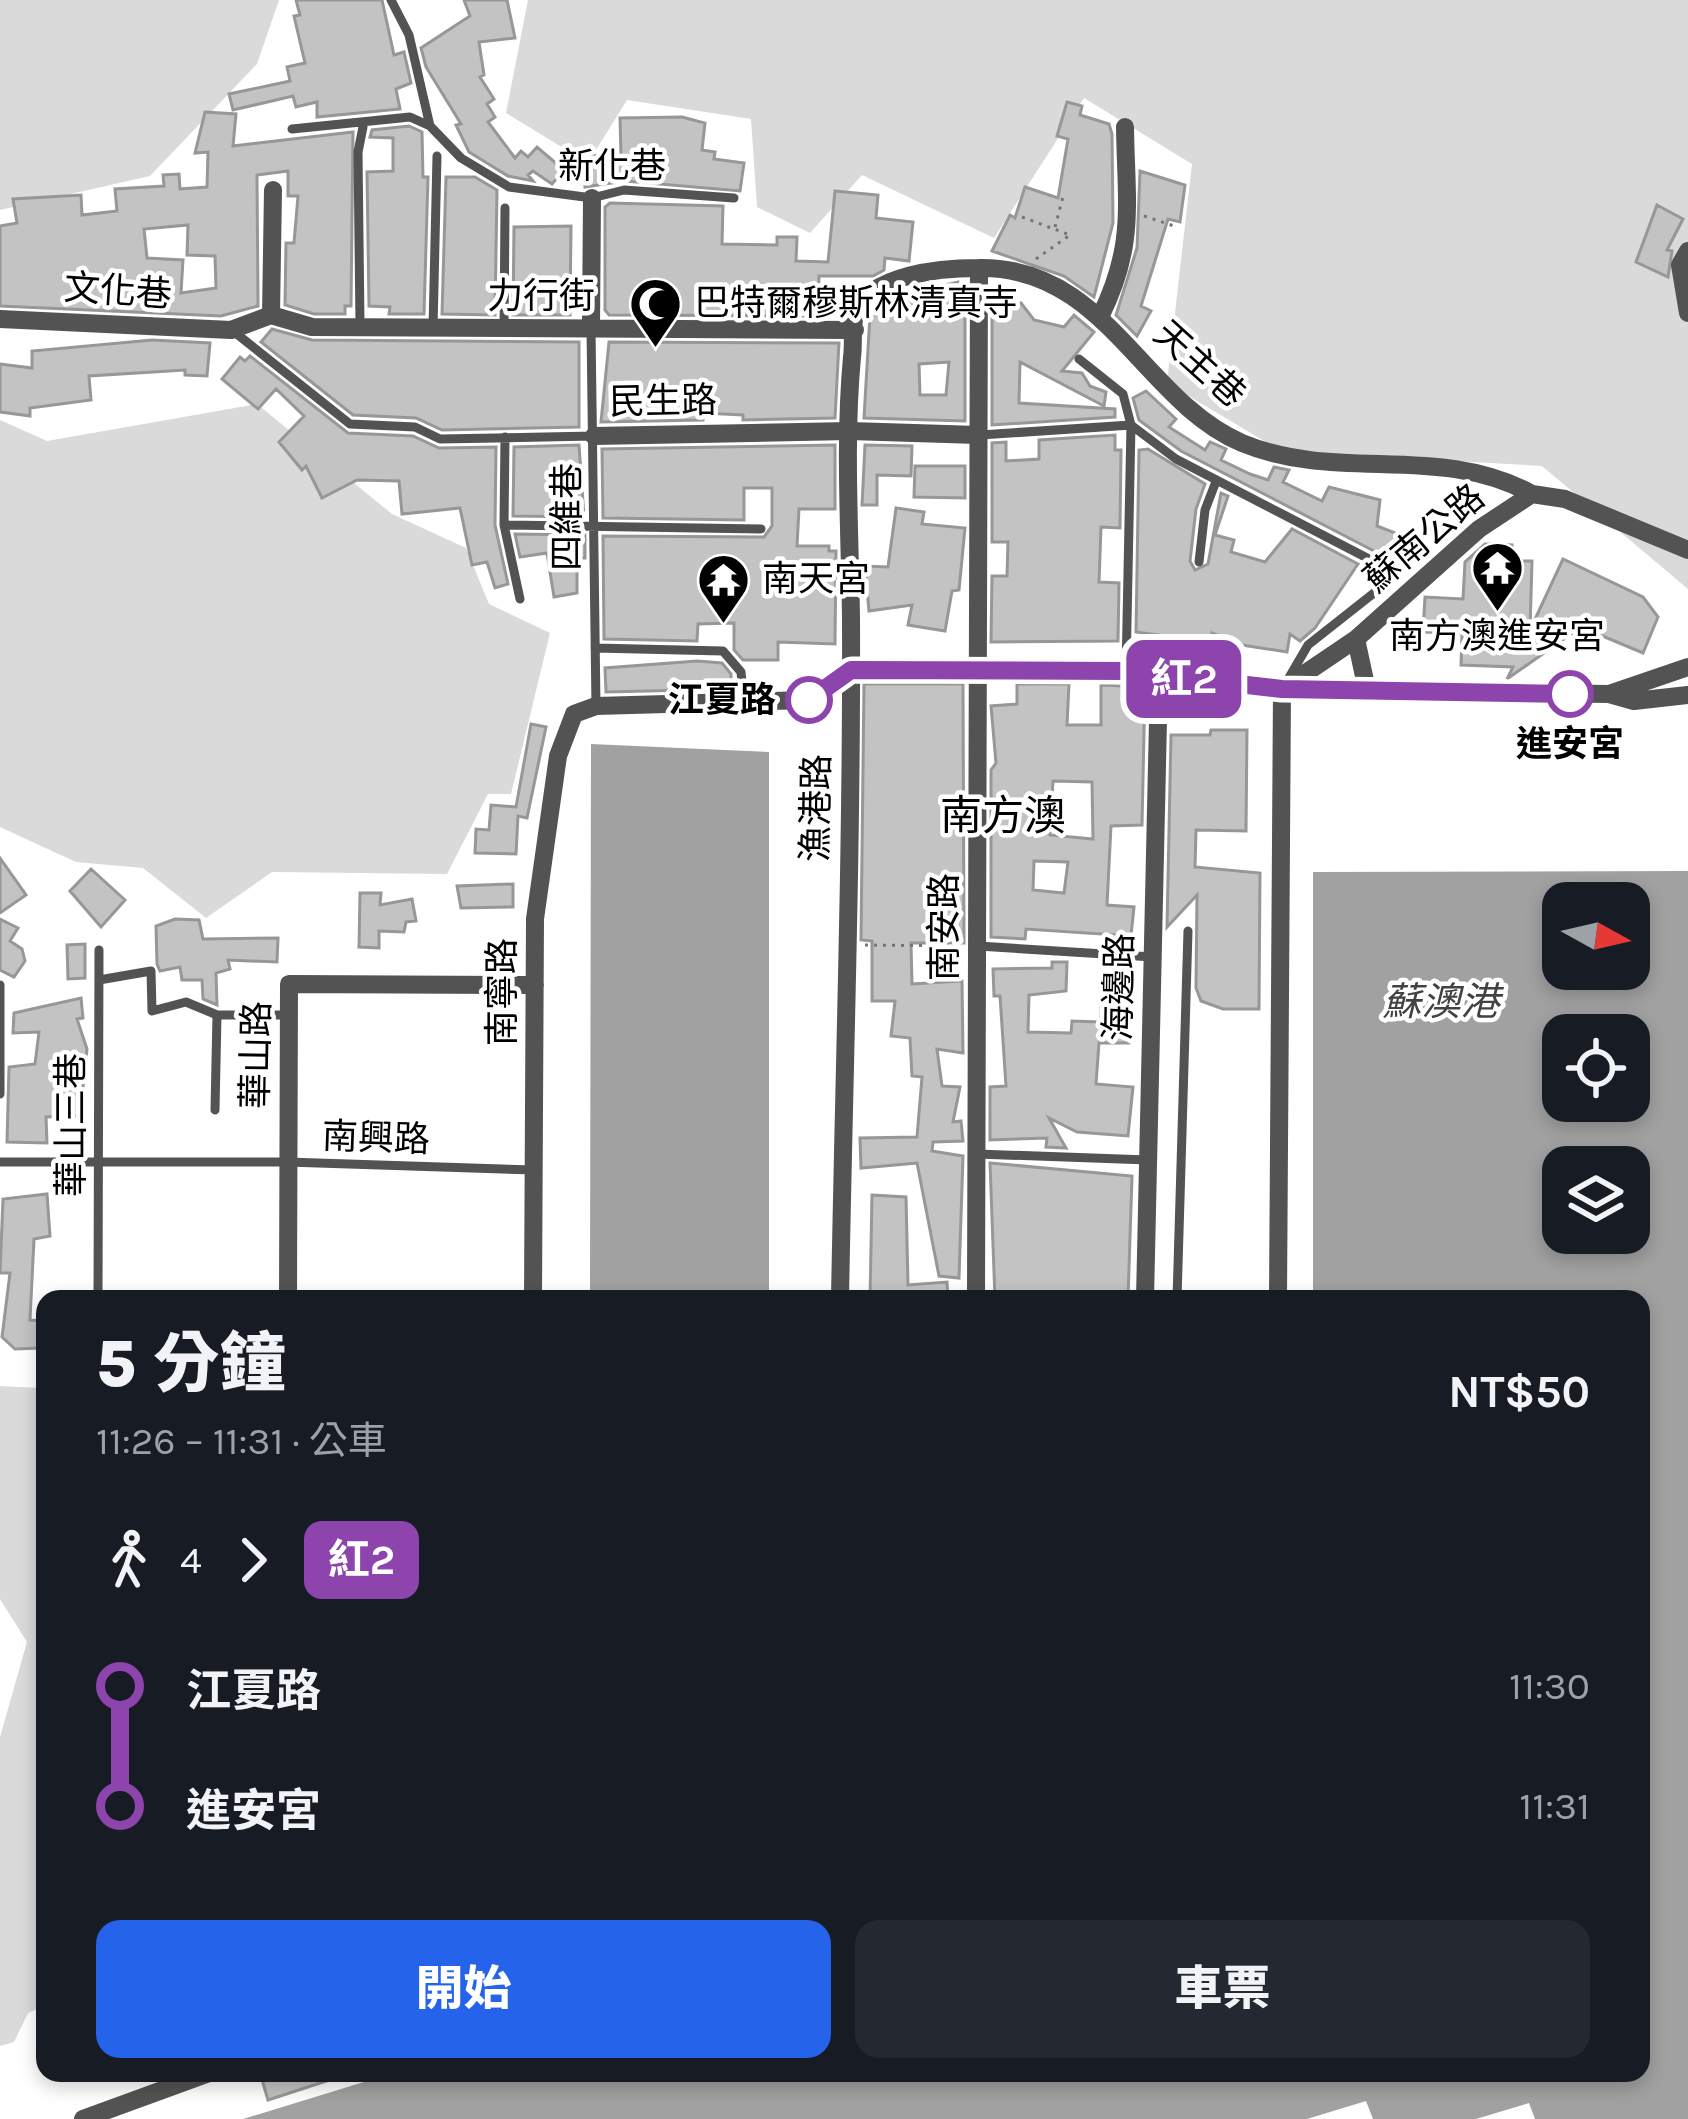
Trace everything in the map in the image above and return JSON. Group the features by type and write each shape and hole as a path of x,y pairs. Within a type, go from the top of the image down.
{"street":[{"path":"1100,317 1117,284 1130,214 1125,127"},
{"path":"231,330 271,315 273,190"},
{"path":"591,328 592,198"},
{"path":"1688,251 1680,265 1688,313"},
{"path":"855,330 855,313 873,290 926,273 979,268"},
{"name":"天主巷","path":"979,268 1019,271 1100,317 1201,418 1238,442 1282,457 1345,466 1456,465 1506,479 1532,494"},
{"name":"南安路","path":"976,1290 979,268"},
{"name":"力行街","path":"271,315 312,327 855,330"},
{"name":"文化巷","path":"0,320 231,330"},
{"name":"漁港路","path":"840,1290 855,330"},
{"name":"民生路","path":"594,436 850,431 978,435"},
{"name":"蘇南公路","path":"1282,689 1356,639 1479,529 1532,494 1565,499 1688,550"},
{"path":"1356,639 1367,690"},
{"path":"1609,694 1688,668"},
{"path":"596,706 809,700 851,670 1126,671 1282,689 1609,694 1634,701 1688,695"},
{"name":"海邊路","path":"1145,1290 1159,676"},
{"path":"1278,1290 1282,689"},
{"name":"南寧路","path":"533,1290 535,919 558,756 574,714 596,706"},
{"name":"華山路","path":"288,1290 290,984 535,986"},
{"path":"83,2119 184,2082"}],"lane":[{"path":"391,0 409,35 430,126"},
{"path":"292,129 410,117 430,126"},
{"name":"新化巷","path":"430,126 461,158 509,187 592,198 625,190 734,197"},
{"path":"360,327 358,152 363,127"},
{"path":"433,328 437,156"},
{"path":"504,331 505,208"},
{"name":"四維巷","path":"591,328 596,706"},
{"name":"民生路","path":"231,330 350,424 415,428 440,439 594,436"},
{"path":"1078,359 1123,394 1130,425 1126,671"},
{"path":"1130,425 1216,484 1399,574 1308,645 1282,689"},
{"name":"民生路","path":"978,435 1130,425"},
{"path":"505,437 504,525 520,599"},
{"path":"1199,562 1205,510 1216,484"},
{"path":"504,525 761,530"},
{"path":"595,648 723,651 741,672 744,703"},
{"path":"1177,1290 1188,931"},
{"path":"977,946 1153,957"},
{"name":"華山三巷","path":"98,1290 99,950"},
{"path":"99,980 151,971 152,1011 186,1002 218,1015 289,1015"},
{"path":"0,1094 1,985"},
{"path":"215,1110 218,1015"},
{"path":"976,1154 1148,1160"},
{"name":"南興路","path":"0,1162 287,1162 534,1170"}],"path":[{"path":"1054,229 1064,193"},
{"path":"1130,214 1178,226"},
{"path":"1019,271 1070,235 1022,217"},
{"path":"846,945 977,946"}],"shaded area":[{"path":"0,0 279,0 257,64 150,176 0,210"},
{"path":"528,0 1688,0 1688,589 1542,466 1281,451 1167,383 1192,164 1084,98 994,238 862,175 810,233 757,207 751,119 627,100 588,163 506,113"},
{"path":"257,404 392,514 466,548 489,604 550,633 511,794 488,794 447,874 272,872 206,918 143,868 76,862 0,827 0,420 47,441"},
{"path":"0,1386 36,1388 36,2010 28,2013 14,2042 0,2046 0,1737 27,1642 0,1599"}],"water":[{"path":"591,744 769,752 769,1290 590,1290"},
{"name":"蘇澳港","path":"1688,871 1688,2119 1535,2119 1529,2103 1476,2119 1373,2119 1366,2101 1307,2119 243,2119 364,2082 1650,2082 1650,1290 1313,1290 1313,872"}],"building":[{"path":"296,0 382,0 394,55 404,52 411,83 396,89 400,109 317,117 317,102 296,107 293,96 233,110 229,94 290,81 287,67 305,63 294,16 300,15"},
{"path":"464,0 507,0 515,38 479,42 484,75 480,77 494,99 487,104 495,117 488,122 515,158 521,151 528,157 537,147 564,170 552,184 533,171 528,175 533,181 508,176 469,152 456,125 461,124 426,67 421,48 470,16"},
{"path":"1067,102 1082,106 1080,115 1109,124 1112,134 1113,223 1094,297 1064,276 992,251 1010,215 1015,218 1025,187 1058,198 1068,139 1057,136"},
{"path":"205,112 236,114 233,146 353,132 351,306 345,306 345,314 314,314 285,305 286,243 294,243 298,196 288,196 288,171 257,175 258,306 221,316 0,306 0,226 17,223 13,199 81,195 82,215 117,211 115,189 164,186 163,175 179,174 180,189 207,187 208,152 195,153","holes":["188,225 187,255 215,256 216,288 181,293 183,260 147,258 144,229"]},
{"path":"682,117 705,123 702,150 715,152 714,159 744,163 740,191 625,181 585,187 586,155 621,156 620,118"},
{"path":"409,126 422,132 423,177 428,177 424,314 389,314 390,307 369,306 367,172 393,171 393,138 370,137 372,130"},
{"path":"1140,171 1185,185 1180,222 1168,219 1141,306 1151,311 1137,336 1116,315 1137,248"},
{"path":"446,177 475,177 497,190 495,315 442,314"},
{"path":"835,191 878,195 876,218 913,222 909,261 885,258 884,270 873,276 819,276 818,316 609,315 605,310 605,207 610,203 723,206 722,244 777,245 777,237 797,237 796,261 828,262"},
{"path":"1657,205 1683,219 1667,250 1672,251 1668,277 1636,262"},
{"path":"571,226 570,315 513,315 514,227"},
{"path":"958,282 959,296 965,296 965,421 864,418 870,315 892,314 890,297","holes":["949,362 946,395 920,395 919,364"]},
{"path":"992,300 1021,303 1034,320 1064,327 1074,315 1094,332 1062,371 1082,373 1090,386 1106,392 1104,406 1020,362 1019,403 1115,409 1115,417 992,425"},
{"path":"272,329 312,340 579,342 579,427 442,430 416,418 353,415 261,342"},
{"path":"152,340 210,343 207,376 185,375 185,370 89,376 91,400 30,408 30,416 0,412 0,364 32,368 32,351"},
{"path":"609,342 839,343 835,418 743,420 743,415 703,413 703,420 601,422"},
{"path":"250,356 348,433 413,436 439,448 496,447 495,525 508,584 495,588 487,562 472,565 460,508 402,514 399,481 357,480 322,498 306,466 302,470 279,442 304,416 276,389 258,409 222,379 240,357 245,361"},
{"path":"1146,391 1176,419 1169,427 1205,450 1210,442 1226,449 1221,460 1250,474 1268,480 1274,467 1289,470 1283,482 1322,501 1329,487 1380,500 1377,526 1411,539 1401,565 1181,451 1139,420 1133,398"},
{"path":"1115,435 1115,450 1121,450 1120,528 1101,527 1099,582 1119,583 1118,641 991,642 992,576 1007,576 1008,542 992,542 992,443 1006,442 1006,461 1039,459 1039,440"},
{"path":"579,445 584,517 513,516 514,447"},
{"path":"835,445 835,509 799,509 797,546 829,546 829,551 836,551 835,644 778,642 778,660 743,660 734,650 734,623 698,624 697,641 604,639 603,536 764,537 772,526 772,488 744,488 744,520 603,518 602,449"},
{"path":"865,445 912,446 911,476 877,475 877,505 862,505"},
{"path":"1148,449 1205,484 1196,509 1190,561 1195,570 1208,564 1221,493 1228,496 1215,535 1234,540 1231,552 1265,562 1292,529 1358,564 1315,628 1300,641 1290,634 1287,652 1242,645 1212,633 1212,638 1180,638 1136,632 1139,450"},
{"path":"915,466 965,466 965,498 914,497"},
{"path":"896,508 924,512 922,524 965,528 959,590 952,591 945,631 908,625 912,605 869,611 865,566 888,567"},
{"path":"515,534 585,535 585,558 577,558 577,593 554,597 547,553 520,557"},
{"path":"1485,544 1512,545 1512,561 1532,561 1530,630 1563,559 1643,597 1658,617 1643,653 1581,627 1507,679 1513,667 1461,665 1462,633 1423,632 1425,597 1463,599 1465,562"},
{"path":"722,663 731,674 731,689 606,692 605,668"},
{"path":"864,684 963,684 964,943 911,943 912,984 962,981 963,1053 937,1049 942,1086 960,1087 953,1122 961,1121 963,1141 933,1142 932,1151 963,1156 959,1278 939,1276 917,1163 861,1168 860,1138 917,1137 922,1077 912,1076 910,1038 891,1036 895,1001 872,1001 872,941 861,940"},
{"path":"1017,684 1069,684 1067,725 1101,725 1101,685 1145,687 1142,825 1111,826 1107,905 1134,907 1131,936 1026,929 1025,939 991,937 991,770 996,763 991,706 1017,704","holes":["1053,781 1092,782 1093,839 1050,835","1034,861 1068,862 1064,893 1033,890"]},
{"path":"531,724 546,727 527,818 518,816 516,854 475,853 476,829 489,830 491,805 516,807"},
{"path":"1211,730 1247,730 1246,831 1196,830 1195,867 1260,873 1259,1009 1223,1009 1201,1001 1196,988 1197,895 1167,927 1171,735 1210,735"},
{"path":"0,858 26,895 0,913"},
{"path":"91,869 125,900 101,927 70,891"},
{"path":"513,884 513,907 461,908 457,886"},
{"path":"360,893 381,893 380,905 412,899 416,921 406,922 404,932 379,931 379,948 359,947"},
{"path":"0,919 18,928 10,941 22,949 25,961 14,977 0,970"},
{"path":"175,919 199,920 203,939 278,938 277,962 228,960 230,969 216,973 217,1005 203,999 202,980 182,980 180,967 160,971 156,926"},
{"path":"85,944 85,978 68,979 67,945"},
{"path":"1052,962 1067,962 1066,991 1029,995 1028,1032 1071,1033 1072,1021 1101,1022 1102,974 1118,975 1117,1009 1130,1010 1129,1043 1099,1043 1096,1084 1133,1087 1128,1136 1077,1132 1049,1118 1066,1148 1046,1147 1047,1138 990,1140 990,1087 1006,1086 1000,996 994,996 993,969 1052,968"},
{"path":"81,998 83,1018 77,1019 87,1049 80,1116 46,1117 47,1143 7,1142 9,1067 35,1064 39,1032 13,1033 14,1013"},
{"path":"990,1163 1132,1176 1128,1290 995,1290"},
{"path":"47,1194 50,1236 34,1239 30,1320 36,1320 36,1348 15,1349 2,1337 10,1273 0,1273 3,1199"},
{"path":"872,1195 906,1197 908,1285 947,1282 947,1290 870,1290"},
{"path":"263,2082 324,2082 268,2100"}],"bus line":[{"name":"紅2","path":"809,700 851,670 1126,671 1282,689 1570,694"}],"place":[{"name":"巴特爾穆斯林清真寺","path":"655,349"},
{"name":"南方澳進安宮","path":"1497,614"},
{"name":"南天宮","path":"723,625"},
{"name":"進安宮","path":"1570,694"},
{"name":"江夏路","path":"809,700"}],"district":[{"name":"南方澳","path":"1003,816"}]}
